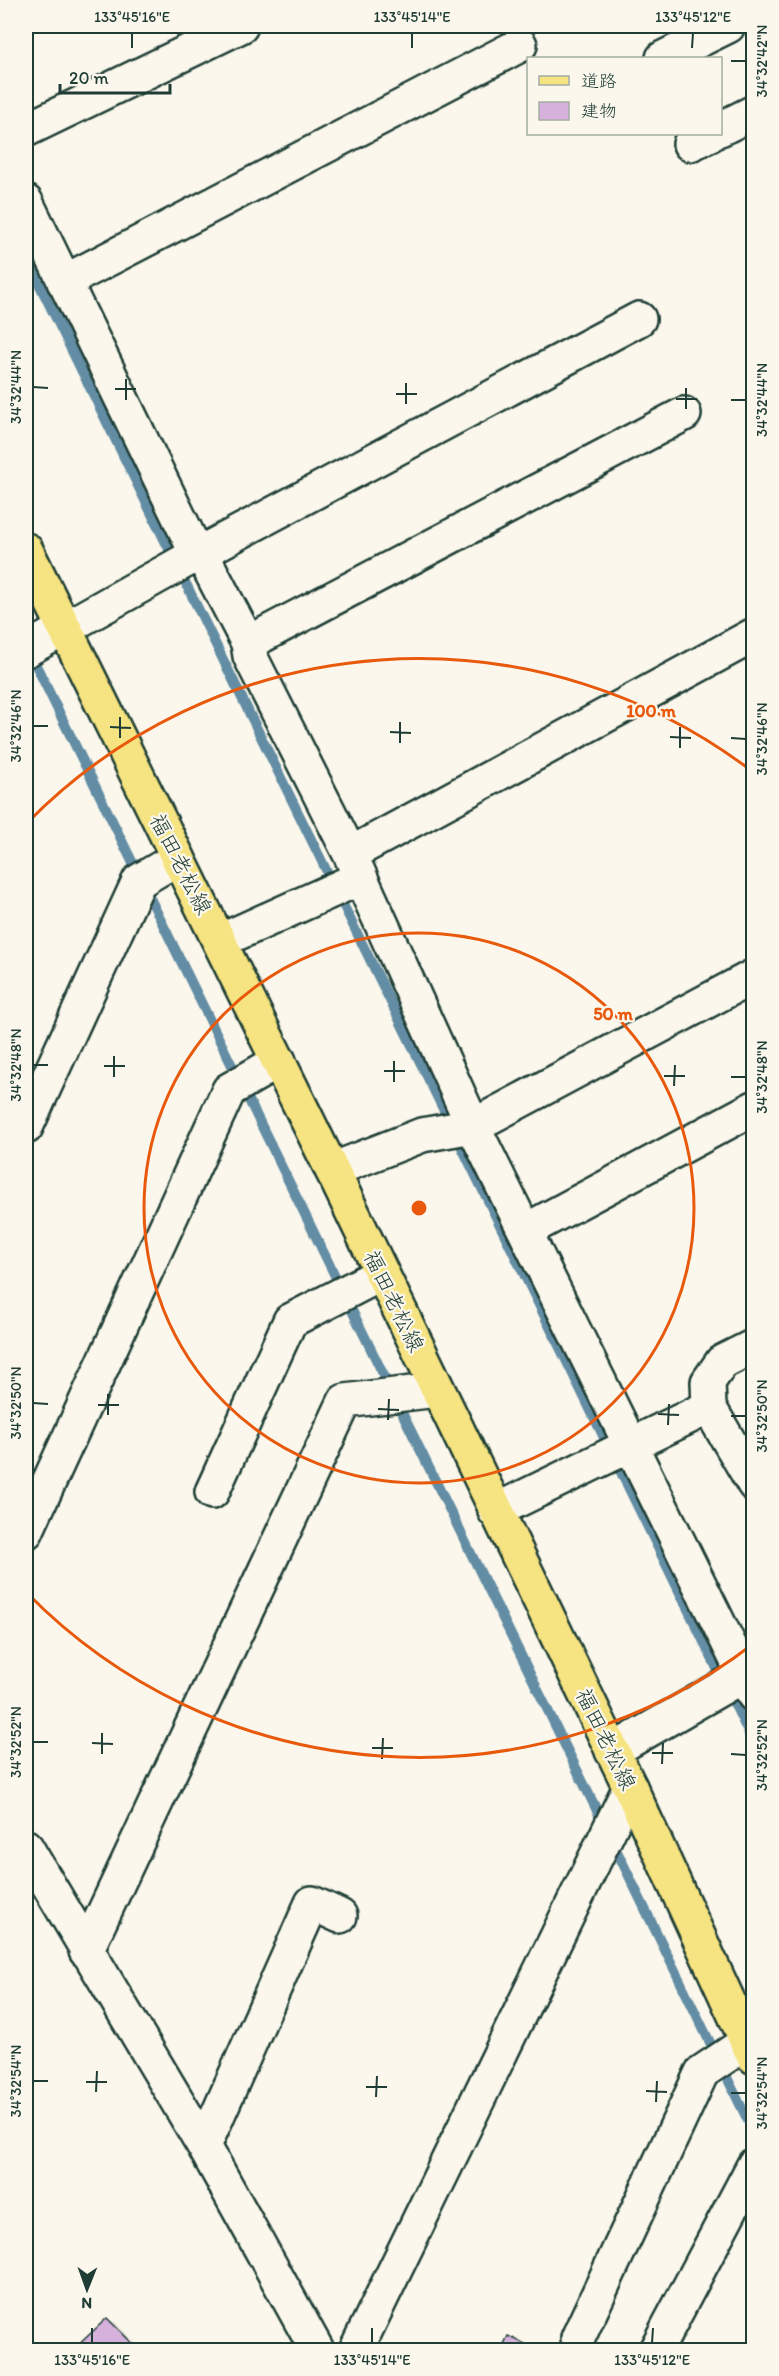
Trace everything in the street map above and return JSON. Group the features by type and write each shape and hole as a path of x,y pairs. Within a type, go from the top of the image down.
{"main road":[{"name":"福田老松線","path":"26,550 279,1061 630,1787 733,2056"}],"street":[{"path":"26,130 241,26"},
{"path":"665,57 728,26"},
{"path":"64,282 520,45"},
{"path":"722,128 753,112"},
{"path":"26,202 64,282 183,563"},
{"path":"30,648 183,563 639,319"},
{"path":"248,643 684,414"},
{"path":"183,563 207,564 248,643 250,656 458,1128 525,1231 617,1452 736,1685 612,1750"},
{"path":"220,941 346,877 753,635"},
{"path":"26,1127 144,878 178,858"},
{"path":"332,1170 422,1135 458,1128 753,976"},
{"path":"26,1532 224,1101 230,1090 279,1061"},
{"path":"525,1231 753,1108"},
{"path":"212,1492 290,1321 381,1274"},
{"path":"753,1346 722,1362 708,1382 709,1407 753,1484"},
{"path":"86,1951 345,1401 437,1390"},
{"path":"495,1511 709,1407"},
{"path":"356,2350 630,1787"},
{"path":"26,1847 204,2146 317,2350"},
{"path":"204,2146 312,1903 340,1916"},
{"path":"578,2338 702,2072 733,2056"},
{"path":"656,2350 753,2165"}],"building":[{"path":"107,2318 139,2350 73,2350"},
{"path":"508,2336 538,2350 501,2350"}],"waterway":[{"path":"26,257 754,1744"},
{"path":"29,651 604,1825"},
{"path":"611,1839 754,2133"}]}
